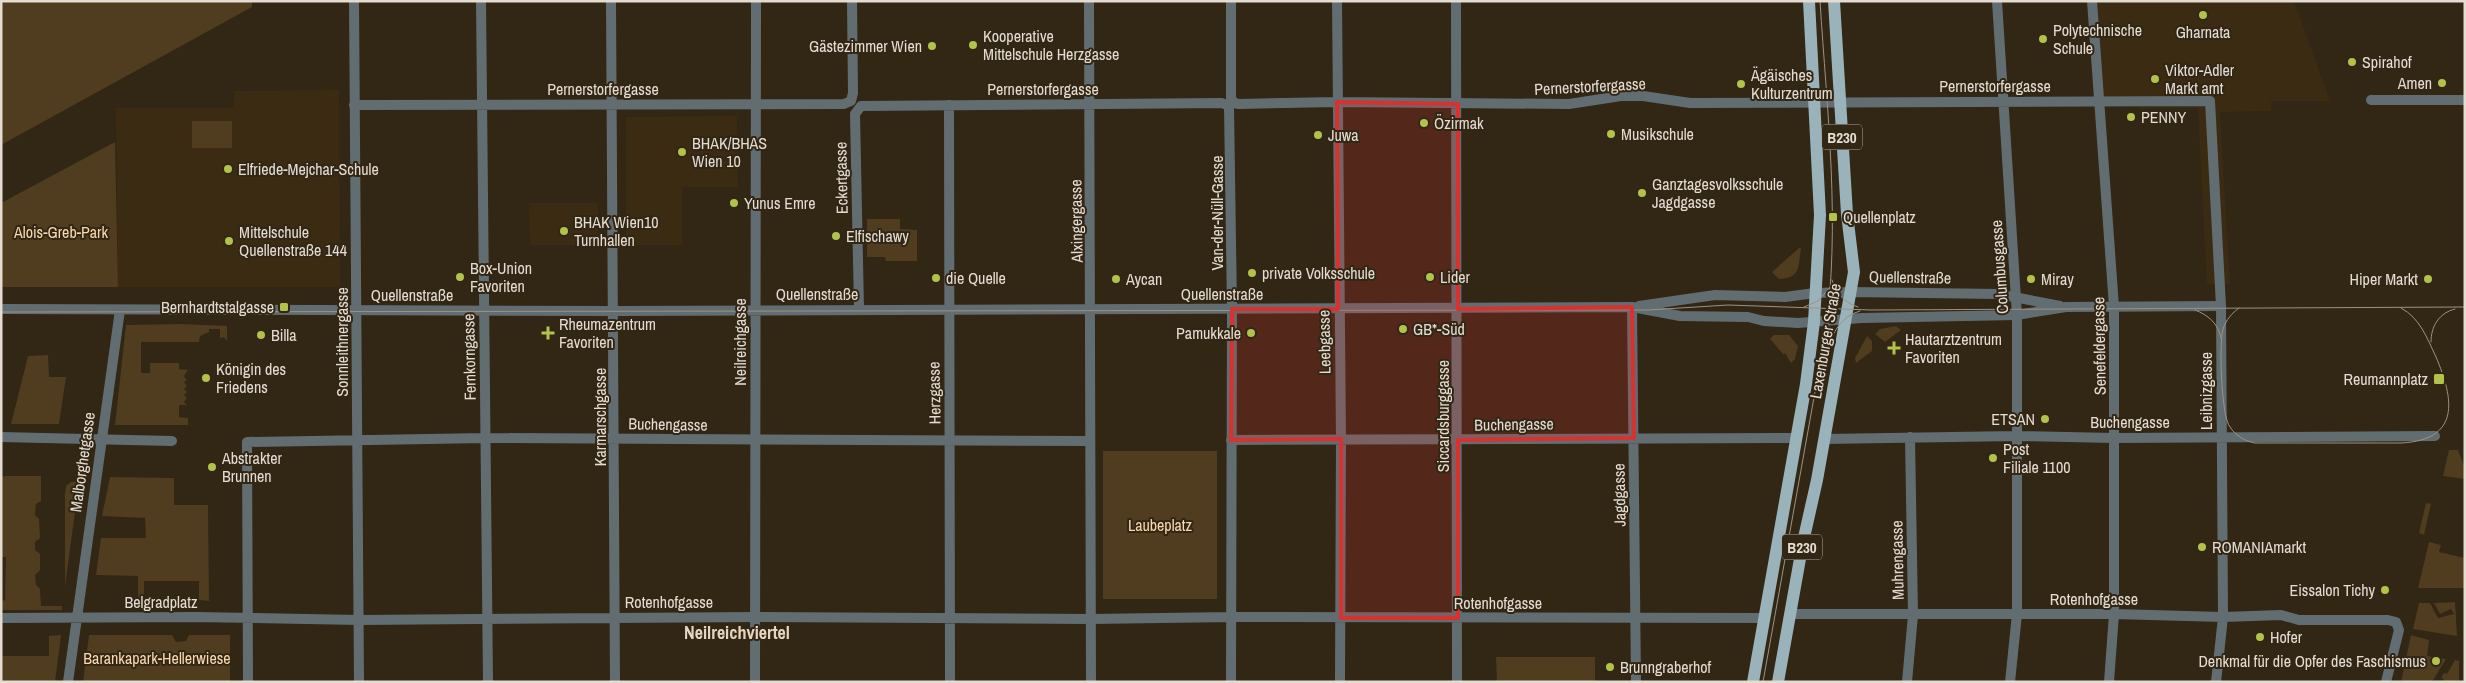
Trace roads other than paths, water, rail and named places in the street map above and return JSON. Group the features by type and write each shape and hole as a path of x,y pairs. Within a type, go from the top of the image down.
{"main road":[{"name":"Laxenburger Straße","path":"1753,682 1797,438 1811,354 1814,322 1820,215 1809,1"},
{"name":"Laxenburger Straße","path":"1778,682 1825,439 1854,272 1847,214 1834,1"}],"street":[{"name":"Sonnleithnergasse","path":"354,1 359,682"},
{"name":"Fernkorngasse","path":"481,1 488,682"},
{"name":"Karmarschgasse","path":"611,1 615,682"},
{"name":"Neilreichgasse","path":"755,682 756,1"},
{"name":"Eckertgasse","path":"852,1 859,308"},
{"name":"Alxingergasse","path":"1089,1 1091,309 1089,441"},
{"name":"Van-der-Nüll-Gasse","path":"1231,1 1231,440"},
{"name":"Leebgasse","path":"1337,1 1338,309 1341,438 1340,682"},
{"name":"Siccardsburggasse","path":"1456,1 1458,104 1457,682"},
{"name":"Columbusgasse","path":"1996,1 2017,315 2017,614 2010,682"},
{"name":"Senefeldergasse","path":"2092,1 2114,307 2114,614 2109,682"},
{"name":"Pernerstorfergasse","path":"354,105 949,105 1337,102 1569,104 1621,96 1643,96 1690,103 2002,100 2210,101"},
{"path":"2371,100 2465,100"},
{"name":"Leibnizgasse","path":"2210,101 2221,306 2223,617 2216,682"},
{"name":"Herzgasse","path":"949,105 950,682"},
{"name":"Quellenstraße","path":"1,310 1458,309 1633,307 1714,295 1785,297 1815,293 1850,292 1980,293 2016,296 2066,307"},
{"name":"Quellenstraße","path":"1633,307 1680,316 1726,316 1781,322 1814,322 1846,319 2017,315 2066,307 2221,306"},
{"name":"Jagdgasse","path":"1633,307 1636,682"},
{"name":"Malborghetgasse","path":"76,617 120,310"},
{"name":"Buchengasse","path":"1825,439 2016,436 2114,438 2436,436"},
{"name":"Muhrengasse","path":"1907,682 1913,615 1910,437"},
{"path":"1,438 172,441"},
{"name":"Buchengasse","path":"247,618 247,442 485,438 1089,441"},
{"name":"Buchengasse","path":"1231,440 1341,438 1458,440 1797,438"},
{"path":"1231,440 1232,682"},
{"path":"1089,441 1091,682"},
{"name":"Rotenhofgasse","path":"1790,614 2114,614 2223,617 2281,615 2299,620 2385,619 2396,622 2399,630 2386,682"},
{"path":"1,618 76,617 68,682"},
{"name":"Belgradplatz","path":"76,617 247,618"},
{"name":"Rotenhofgasse","path":"247,618 359,620 755,617 1091,619"},
{"path":"1091,619 1232,617"},
{"name":"Rotenhofgasse","path":"1232,617 1764,618"},
{"path":"247,618 248,682"}],"tram line":[{"path":"1763,682 1825,336 1830,294 1832,252 1831,168 1820,1"},
{"path":"1832,280 1836,290 1842,297 1858,307"},
{"path":"1804,307 1818,301 1831,286"},
{"path":"1,312 1648,310 1728,305 1871,310 2465,307"},
{"path":"2239,308 2229,317 2223,329 2221,349 2223,395 2230,427 2244,439 2255,443 2401,443 2420,440 2434,434 2443,426 2448,415 2449,402 2442,373 2426,336 2418,323 2408,312 2401,308"},
{"path":"2431,342 2432,331 2437,321 2444,314 2455,309"},
{"path":"2195,310 2212,320 2218,328 2221,338"},
{"path":"1828,347 1840,324 1848,316 1860,311"}],"place":[{"name":"Gharnata","path":"2203,15"},
{"name":"Polytechnische Schule","path":"2043,39"},
{"name":"Kooperative Mittelschule Herzgasse","path":"973,45"},
{"name":"Gästezimmer Wien","path":"932,46"},
{"name":"Spirahof","path":"2352,62"},
{"name":"Viktor-Adler Markt amt","path":"2155,79"},
{"name":"Amen","path":"2442,83"},
{"name":"Ägäisches Kulturzentrum","path":"1741,84"},
{"name":"PENNY","path":"2131,117"},
{"name":"Özirmak","path":"1424,123"},
{"name":"Musikschule","path":"1611,134"},
{"name":"Juwa","path":"1318,135"},
{"name":"BHAK/BHAS Wien 10","path":"682,152"},
{"name":"Elfriede-Mejchar-Schule","path":"228,169"},
{"name":"Ganztagesvolksschule Jagdgasse","path":"1642,193"},
{"name":"Yunus Emre","path":"734,203"},
{"name":"Quellenplatz","path":"1833,217"},
{"name":"BHAK Wien10 Turnhallen","path":"564,231"},
{"name":"Elfischawy","path":"836,236"},
{"name":"Mittelschule Quellenstraße 144","path":"229,241"},
{"name":"private Volksschule","path":"1252,273"},
{"name":"Box-Union Favoriten","path":"460,277"},
{"name":"Lider","path":"1430,277"},
{"name":"die Quelle","path":"936,278"},
{"name":"Aycan","path":"1116,279"},
{"name":"Miray","path":"2031,279"},
{"name":"Hiper Markt","path":"2428,279"},
{"name":"Bernhardtstalgasse","path":"284,307"},
{"name":"GB*-Süd","path":"1403,329"},
{"name":"Rheumazentrum Favoriten","path":"548,333"},
{"name":"Pamukkale","path":"1251,333"},
{"name":"Billa","path":"261,335"},
{"name":"Hautarztzentrum Favoriten","path":"1894,348"},
{"name":"Königin des Friedens","path":"206,378"},
{"name":"Reumannplatz","path":"2439,379"},
{"name":"ETSAN","path":"2045,419"},
{"name":"Post Filiale 1100","path":"1993,458"},
{"name":"Abstrakter Brunnen","path":"212,467"},
{"name":"ROMANIAmarkt","path":"2202,547"},
{"name":"Eissalon Tichy","path":"2385,590"},
{"name":"Hofer","path":"2260,637"},
{"name":"Denkmal für die Opfer des Faschismus","path":"2436,661"},
{"name":"Brunngraberhof","path":"1610,667"}],"district":[{"name":"Neilreichviertel","path":"737,632"}],"park label":[{"name":"Alois-Greb-Park","path":"61,232"},
{"name":"Laubeplatz","path":"1160,525"},
{"name":"Barankapark-Hellerwiese","path":"157,658"}]}
